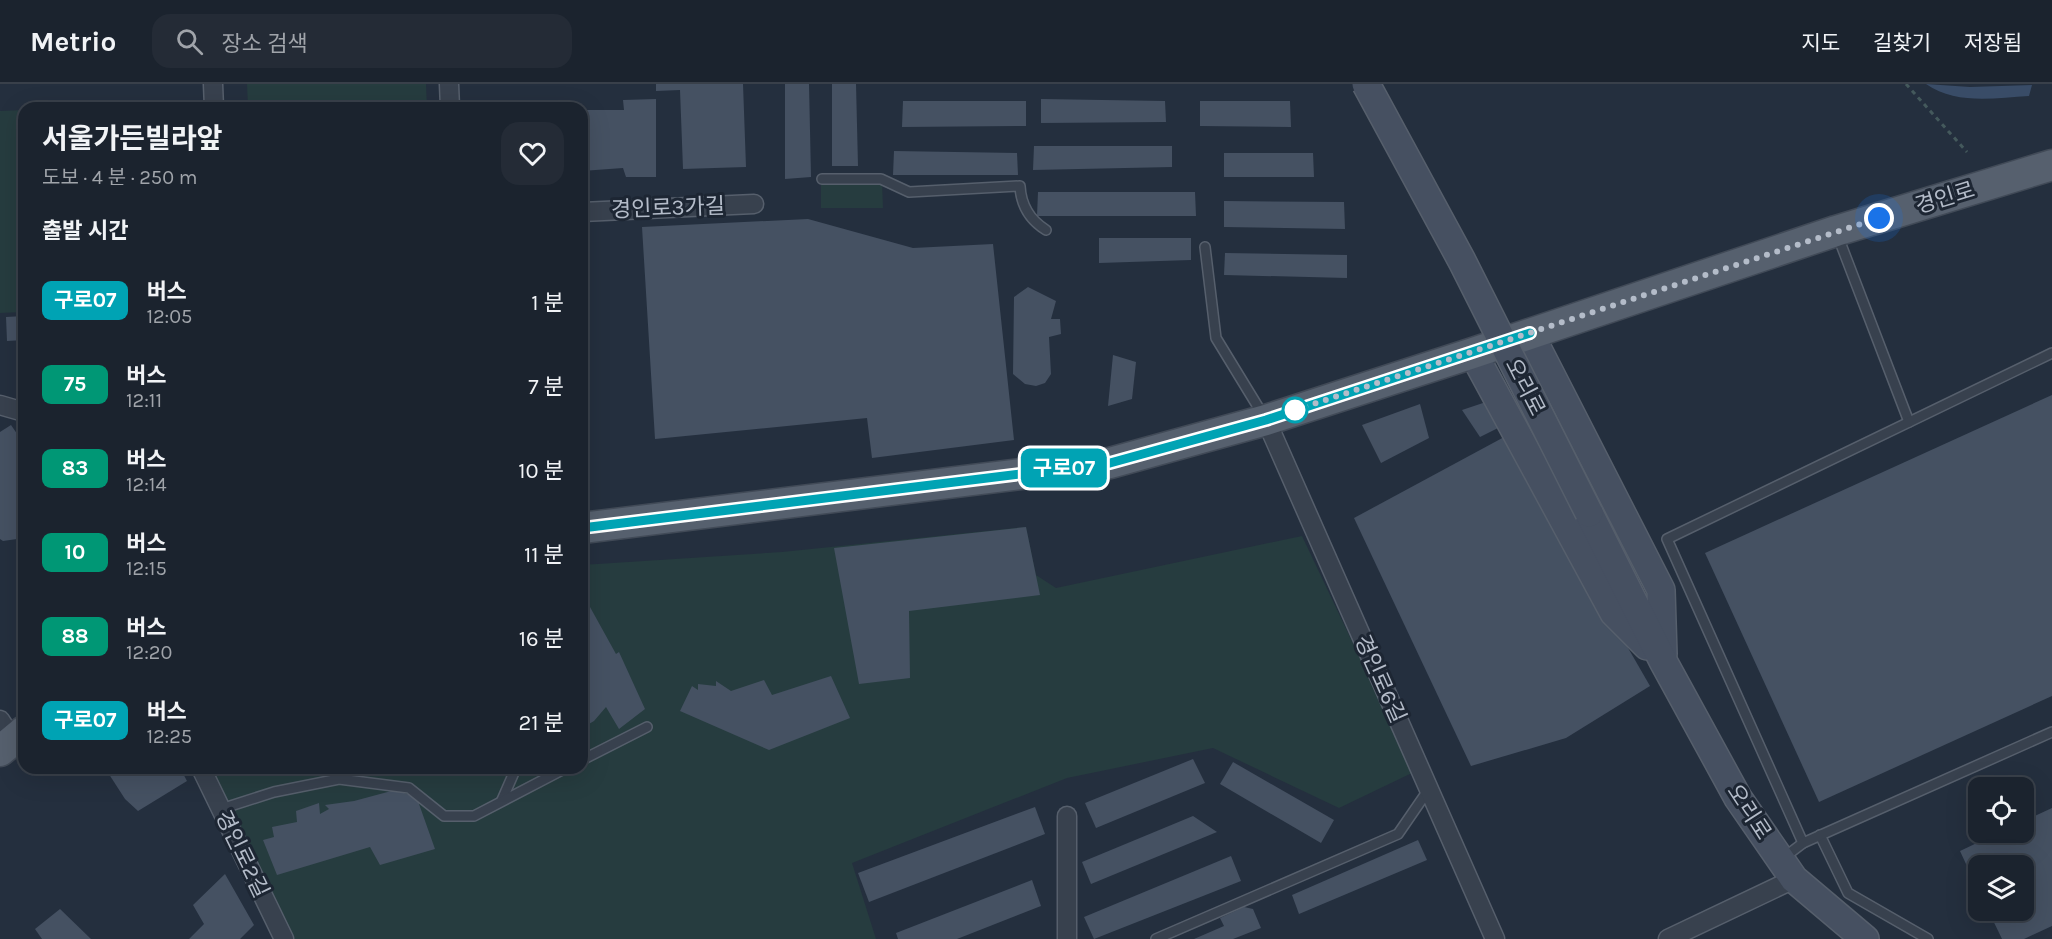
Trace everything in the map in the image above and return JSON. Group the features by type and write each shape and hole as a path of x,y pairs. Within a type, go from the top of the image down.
{"main road":[{"name":"오리로","path":"1366,84 1462,261 1663,661 1738,798 1787,869 1865,939"},
{"name":"경인로","path":"588,527 1110,463 1266,420 1836,231 2052,165"},
{"name":"오리로","path":"1530,333 1661,590 1663,661"},
{"name":"오리로","path":"1473,353 1614,613 1663,661"}],"street":[{"path":"213,84 214,102"},
{"path":"449,84 450,102"},
{"name":"경인로3가길","path":"588,212 754,204"},
{"path":"0,405 18,410"},
{"name":"경인로6길","path":"1266,420 1495,939"},
{"name":"경인로2길","path":"204,774 284,939"},
{"path":"1066,816 1066,939"},
{"path":"1668,939 1787,869"}],"lane":[{"path":"822,179 881,179 909,192 1020,186 1020,199 1027,212 1034,222 1046,230"},
{"path":"1836,231 1909,422"},
{"path":"1205,247 1216,338 1266,420"},
{"path":"1803,843 1667,539 2052,353"},
{"path":"588,757 647,727"},
{"path":"1787,869 1803,843 2052,732"},
{"path":"502,800 513,774"},
{"path":"221,809 274,792 339,779 409,788 444,816 474,816 554,774"},
{"path":"1156,939 1398,834 1429,789"},
{"path":"1820,835 1848,893 1928,939"}],"path":[{"path":"1906,84 1968,152"}],"green space":[{"path":"247,84 426,84 427,102 248,102"},
{"path":"204,100 204,102 167,102"},
{"path":"18,110 18,312 0,313 0,111"},
{"path":"882,182 883,208 821,208 821,183"},
{"path":"1026,527 1036,575 1056,588 1302,536 1414,772 1339,808 1213,748 1067,778 852,863 876,939 293,939 213,774 588,774 588,565 782,552"}],"water":[{"path":"1926,84 1970,87 2032,85 2029,96 1976,99 1950,95"}],"building":[{"path":"656,84 743,84 746,167 683,169 680,90 656,91"},
{"path":"785,84 809,84 811,177 785,179"},
{"path":"832,84 856,84 858,166 832,166"},
{"path":"656,99 656,177 626,177 623,168 588,171 588,110 624,110 623,100"},
{"path":"1041,99 1165,101 1166,122 1041,123"},
{"path":"903,101 1026,101 1026,126 902,127"},
{"path":"1200,101 1290,101 1291,127 1200,126"},
{"path":"1034,146 1172,146 1172,167 1033,170"},
{"path":"894,151 1017,153 1018,175 893,175"},
{"path":"1224,153 1313,153 1314,177 1224,177"},
{"path":"1038,192 1195,192 1196,216 1037,216"},
{"path":"1224,201 1344,202 1345,229 1224,227"},
{"path":"808,219 913,248 993,244 1014,440 872,458 867,418 655,439 642,227"},
{"path":"1099,238 1191,238 1191,260 1099,263"},
{"path":"1225,253 1347,255 1347,278 1224,275"},
{"path":"1028,287 1056,301 1051,319 1060,319 1061,334 1049,337 1051,374 1045,383 1036,386 1025,384 1013,374 1014,297"},
{"path":"18,316 18,340 7,341 6,317"},
{"path":"1113,355 1136,362 1132,399 1108,406"},
{"path":"2052,395 2052,696 1819,802 1705,553"},
{"path":"1489,401 1500,427 1480,437 1462,410"},
{"path":"1420,404 1429,438 1381,463 1362,425"},
{"path":"11,425 18,435 18,539 3,541 0,539 0,432"},
{"path":"1506,436 1650,686 1566,738 1471,766 1354,518"},
{"path":"1026,527 1040,595 909,611 910,678 859,684 834,548"},
{"path":"588,607 616,654 619,652 645,709 619,729 606,707 588,724"},
{"path":"831,676 850,718 769,750 680,711 692,686 698,690 698,684 716,686 716,681 731,691 764,680 772,695"},
{"path":"1193,759 1205,783 1096,828 1085,803"},
{"path":"1233,762 1334,820 1321,843 1220,784"},
{"path":"109,774 183,774 187,781 138,811 125,799"},
{"path":"395,790 425,800 419,804 435,849 380,865 370,847 277,875 263,840 274,837 272,827 297,822 296,811 319,803 320,814 329,809 325,805 354,801"},
{"path":"1035,807 1045,834 869,902 858,873"},
{"path":"2052,808 2052,926 2024,939 2002,939 1993,921 2034,921 2034,855 1968,855 1968,868 1960,851 1977,843 2034,843 2034,816"},
{"path":"1193,816 1217,832 1091,884 1082,862"},
{"path":"1418,840 1427,860 1299,914 1292,895"},
{"path":"1231,856 1241,881 1094,939 1084,917"},
{"path":"225,874 254,925 240,939 189,939 204,924 193,905"},
{"path":"1032,880 1041,906 957,939 898,939 896,933"},
{"path":"1244,907 1253,909 1261,928 1233,939 1194,939 1224,926 1220,918"},
{"path":"60,909 91,939 42,939 35,929"}],"bus line":[{"name":"구로07","path":"588,527 1110,463 1266,420 1530,333"}],"route":[{"path":"1295,410 1879,218"}]}
